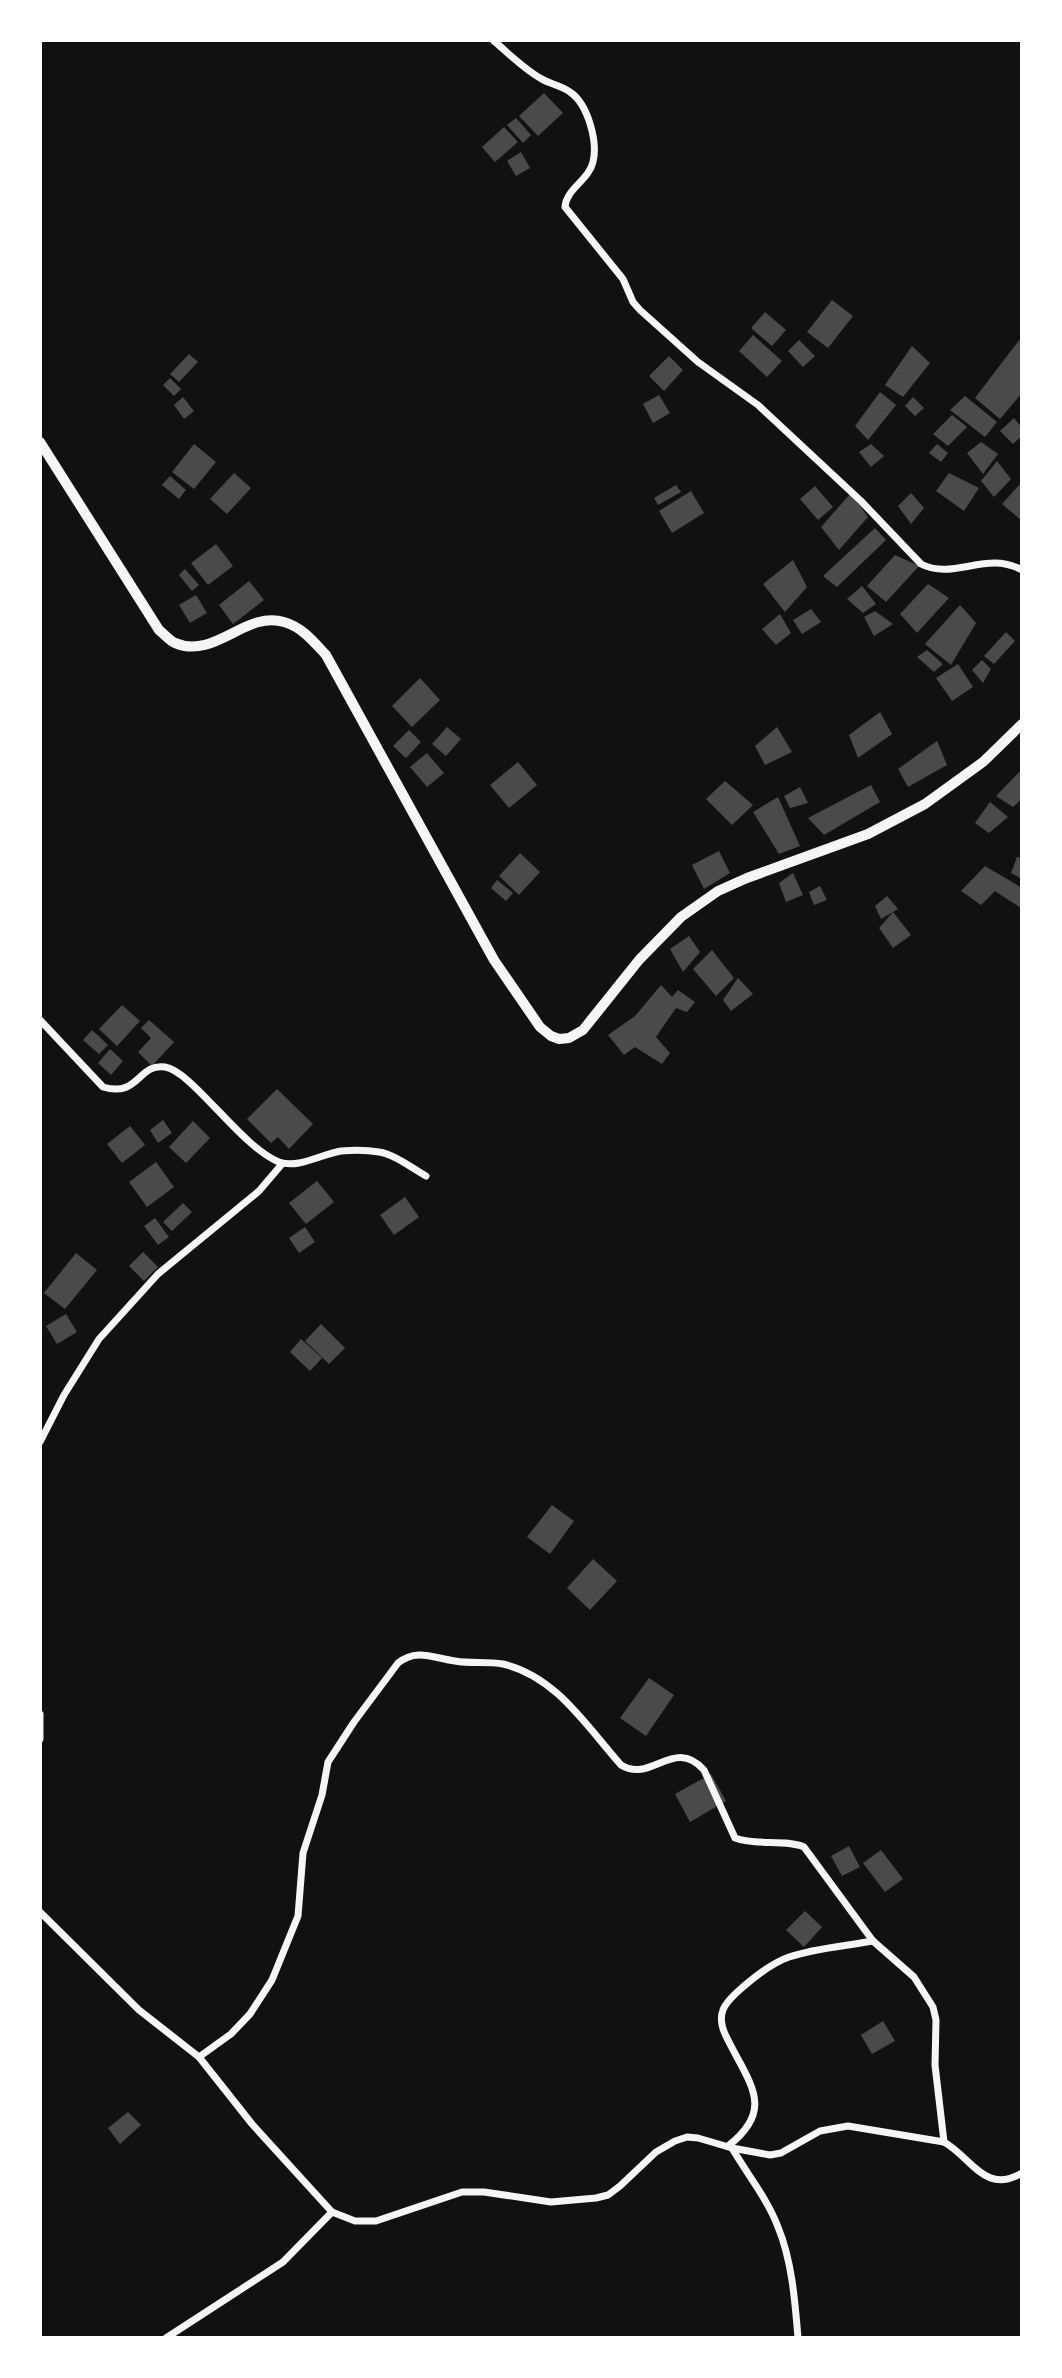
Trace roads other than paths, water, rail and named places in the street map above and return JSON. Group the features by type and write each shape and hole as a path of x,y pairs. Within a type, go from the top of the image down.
{"street":[{"path":"493,40 538,78 571,92 581,102 591,131 594,159 584,179 568,197 565,207 623,279 633,302 640,310 698,362 758,405 861,501 921,564 933,570 1000,562 1022,570"},
{"path":"40,442 159,629 175,643 193,646 216,642 263,620 282,621 306,634 326,655 494,960 540,1027 559,1039 569,1038 583,1030 656,943 681,918 718,891 868,834 925,804 983,762 1022,724"},
{"path":"40,1020 103,1087 114,1091 126,1090 152,1068 164,1067 173,1070 254,1147 282,1164 342,1151 381,1152 426,1176"},
{"path":"40,1442 64,1395 99,1339 158,1274 259,1191 282,1164"},
{"path":"198,2057 231,2034 250,2014 272,1980 298,1916 303,1853 322,1795 328,1762 354,1721 398,1663 407,1656 430,1655 456,1662 486,1661 527,1672 545,1683 569,1705 627,1769 641,1769 678,1756 689,1757 697,1762 705,1770 735,1838 762,1844 798,1844 804,1847 873,1941 914,1977 933,2007 936,2020 935,2065 944,2142"},
{"path":"40,1714 40,1739"},
{"path":"40,1912 139,2010 198,2057 252,2124 332,2212 355,2221 376,2221 462,2192 484,2192 551,2202 596,2198 614,2190 656,2152 687,2137 770,2155 781,2153 820,2131 848,2126 944,2142 977,2171 1000,2181 1012,2179 1022,2173"},
{"path":"730,2147 746,2129 756,2110 756,2099 723,2032 723,2008 761,1972 790,1956 873,1941"},
{"path":"730,2147 762,2195 778,2227 794,2298 798,2338"},
{"path":"166,2338 283,2262 332,2212"}]}
